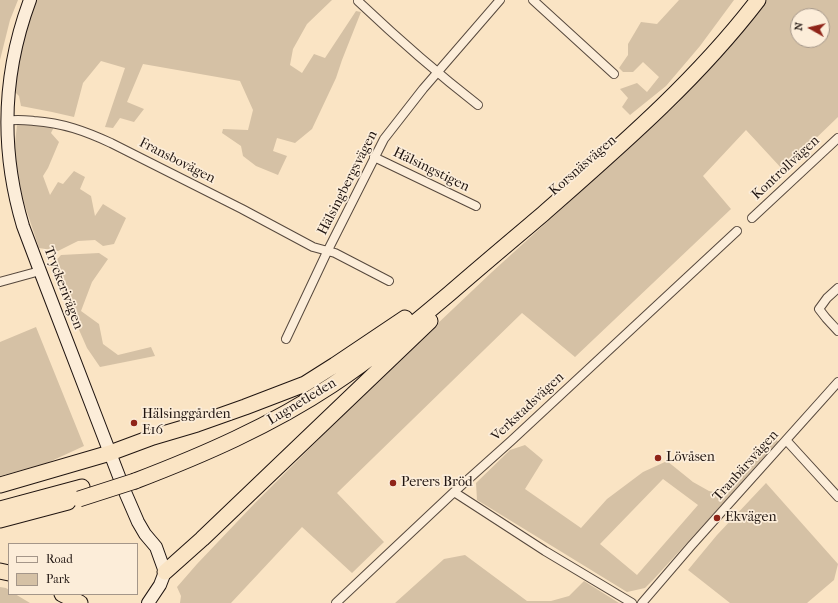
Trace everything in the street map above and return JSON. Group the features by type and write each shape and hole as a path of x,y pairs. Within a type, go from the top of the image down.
{"highway":[{"name":"Korsnäsvägen","path":"405,318 455,279 640,115 686,69 746,0"},
{"name":"Korsnäsvägen","path":"557,201 671,98 724,41 758,0"},
{"path":"165,572 207,534 557,201"},
{"name":"Lugnetleden","path":"0,520 136,475 174,466 227,443 280,416 332,385 381,350 428,312 557,201"},
{"path":"0,485 110,453 153,437 197,424 305,384 405,318"},
{"name":"Lugnetleden","path":"136,475 170,457 244,424 285,402 345,364 405,318"},
{"name":"Lugnetleden","path":"0,509 80,493"},
{"path":"64,595 80,603"}],"street":[{"name":"Tryckerivägen","path":"30,0 24,16 11,70 6,121 7,150 11,180 17,207 40,271 133,511 145,534 156,547 165,572"},
{"name":"Hälsingbergsvägen","path":"286,339 327,252 384,139 423,89 500,0"},
{"path":"532,0 614,74"},
{"path":"358,1 455,87 478,105"},
{"name":"Fransbovägen","path":"6,121 17,119 52,122 90,133 327,252"},
{"name":"Kontrollvägen","path":"752,218 838,138"},
{"name":"Hälsingstigen","path":"374,157 476,206"},
{"name":"Verkstadsvägen","path":"336,603 737,231"},
{"name":"Hälsingbergsvägen","path":"327,252 335,254 389,281"},
{"path":"0,282 40,271"},
{"path":"838,288 827,298 820,309 838,332"},
{"name":"Tranbärsvägen","path":"642,603 838,382"},
{"path":"786,440 838,497"},
{"path":"454,492 545,551 632,603"},
{"path":"148,603 160,585 165,572"}],"green space":[{"path":"0,0 18,0 10,20 0,60"},
{"path":"35,0 332,0 307,24 293,49 290,65 302,73 314,54 325,58 356,11 361,12 336,78 312,129 295,143 277,138 273,151 287,156 278,175 256,166 243,156 241,146 222,133 223,129 248,130 253,110 240,81 143,64 127,102 144,109 134,122 120,118 113,128 105,127 125,68 101,61 83,83 74,117 21,106 19,96 14,91 14,63"},
{"path":"679,0 734,0 700,46 666,86 630,115 622,107 628,98 620,89 637,83 647,92 659,77 643,62 633,72 623,72 619,68 628,55 628,44 641,22 657,24"},
{"path":"767,0 838,0 838,117 783,170 746,130 703,176 731,209 575,357 522,313 337,493 384,542 352,573 302,527 231,603 180,603 181,596 177,587 255,503 377,381 492,272 678,103 750,22"},
{"path":"30,122 55,125 51,133 59,142 43,176 50,195 58,182 63,184 74,171 85,177 80,189 91,196 95,216 103,204 126,218 114,244 103,246 95,240 78,241 58,251 39,248 22,197 14,152 17,125"},
{"path":"99,253 108,259 92,282 81,311 99,324 103,344 118,355 151,347 155,356 100,367 87,348 51,266 61,255"},
{"path":"36,327 84,446 47,463 0,476 0,342"},
{"path":"774,438 779,442 645,588 627,592 477,500 476,483 510,450 525,445 543,460 525,489 581,528 607,499 643,472 667,461 693,482 709,491 726,494","holes":["663,479 698,505 637,575 600,544"]},
{"path":"766,483 838,564 834,580 807,603 730,603 688,570 717,535"},
{"path":"465,555 527,601 551,601 569,596 584,581 619,603 395,603 444,559"},
{"path":"0,587 8,589 8,595 17,595 30,603 0,603"}],"place":[{"name":"Hälsinggården E16","path":"134,423"},
{"name":"Lövåsen","path":"658,458"},
{"name":"Perers Bröd","path":"393,483"},
{"name":"Ekvägen","path":"717,518"}]}
